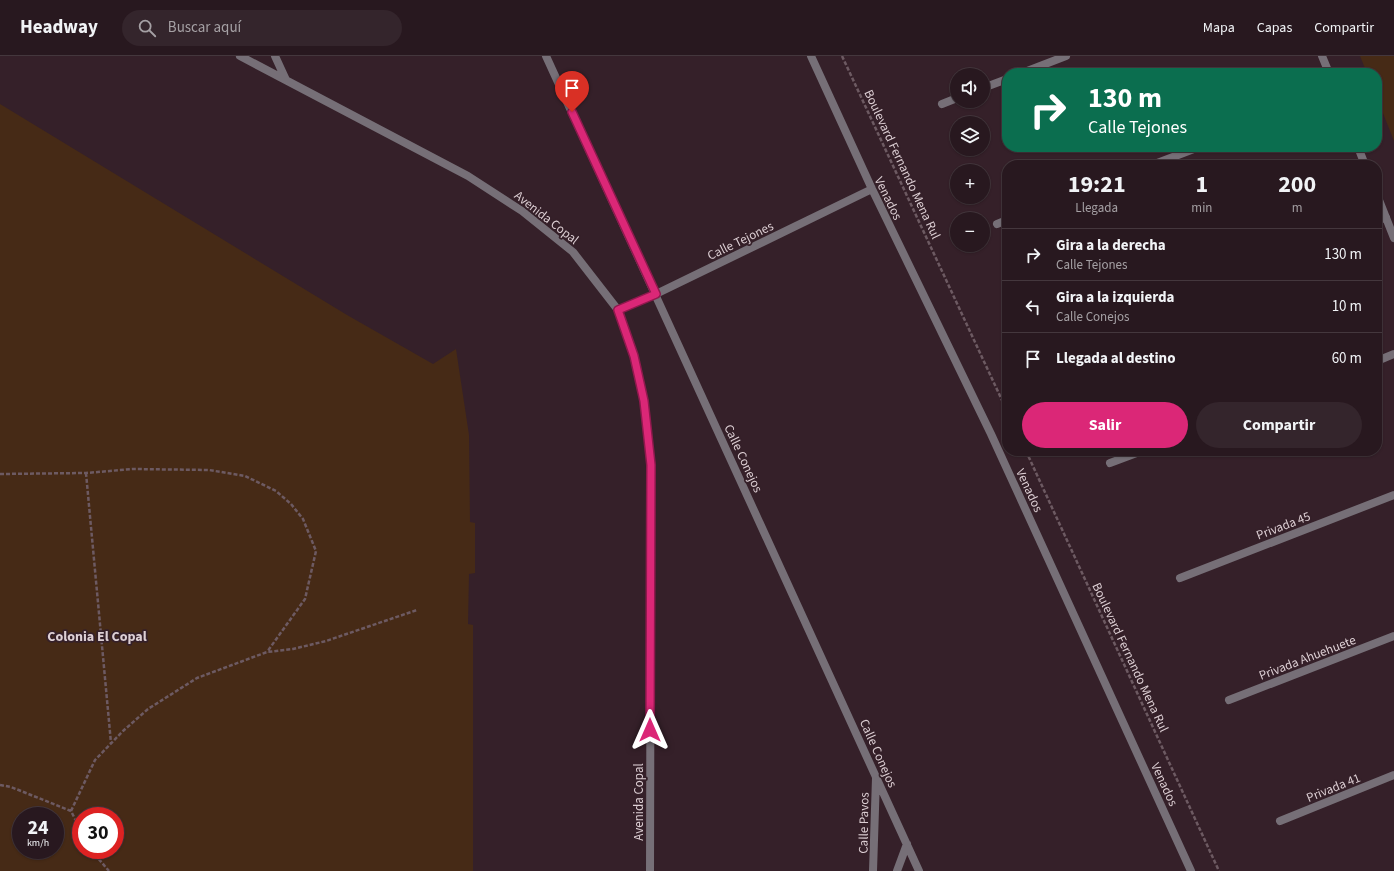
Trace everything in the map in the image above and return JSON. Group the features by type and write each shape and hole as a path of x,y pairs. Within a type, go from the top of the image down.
{"street":[{"name":"Avenida Copal","path":"240,56 468,176 522,211 574,252 618,310 634,356 644,401 651,465 650,871"},
{"path":"276,56 286,80"},
{"name":"Calle Conejos","path":"546,56 919,871"},
{"name":"Venados","path":"811,56 872,189 991,434 1192,871"},
{"path":"1035,68 1066,56"},
{"path":"1322,56 1327,68"},
{"path":"990,85 1002,81"},
{"path":"942,104 950,101"},
{"path":"1165,160 1186,152"},
{"name":"Calle Tejones","path":"618,310 656,294 872,189"},
{"path":"1382,208 1394,238"},
{"path":"1382,219 1386,218"},
{"path":"997,224 1002,222"},
{"path":"1382,359 1394,354"},
{"path":"1110,463 1129,456"},
{"name":"Privada 45","path":"1180,578 1394,496"},
{"name":"Privada Ahuehuete","path":"1229,700 1394,636"},
{"name":"Calle Pavos","path":"873,871 876,775"},
{"name":"Privada 41","path":"1280,821 1394,775"},
{"path":"897,871 907,844"}],"path":[{"name":"Boulevard Fernando Mena Rul","path":"842,56 1002,400"},
{"name":"Boulevard Fernando Mena Rul","path":"1028,456 1219,871"},
{"path":"0,474 86,473 133,469 209,470 245,476 276,491 291,504 303,519 316,551 305,599 267,652"},
{"path":"86,473 111,743"},
{"path":"0,785 11,787 71,811 95,760 111,743 148,709 197,678 267,652 293,649 326,641 417,610"},
{"path":"99,859 109,871"}],"shaded area":[{"path":"1360,56 1394,56 1394,141 1382,111 1382,68 1365,68"},
{"path":"0,104 347,315 433,364 456,349 469,435 470,522 475,523 475,573 469,574 468,624 473,625 473,871 0,871"}],"district":[{"name":"Colonia El Copal","path":"97,636"}],"route":[{"path":"572,112 656,294 618,310 634,356 644,401 651,465 650,730"}]}
